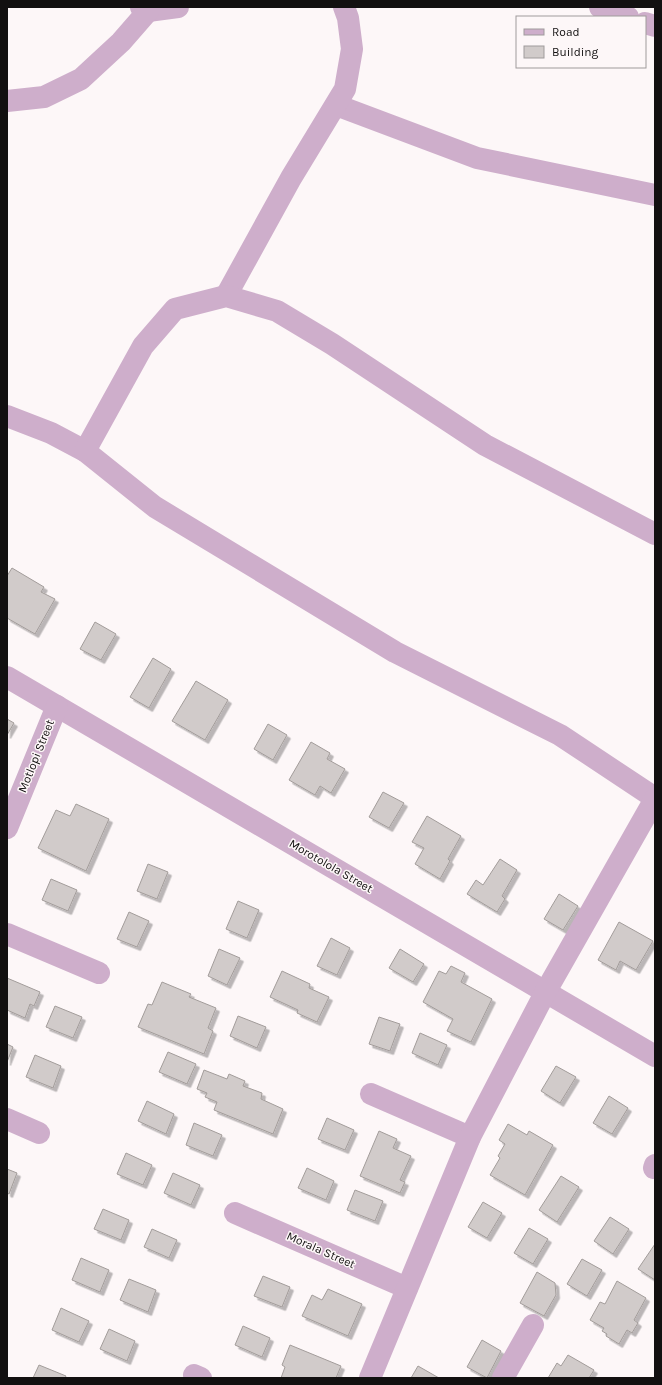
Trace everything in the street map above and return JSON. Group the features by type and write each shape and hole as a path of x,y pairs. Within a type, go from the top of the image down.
{"street":[{"path":"7,101 44,97 81,79 121,42 145,9 178,7"},
{"path":"226,296 291,178 345,90 352,49 348,18 344,7"},
{"path":"600,7 625,16"},
{"path":"336,105 477,158 655,195"},
{"path":"85,451 143,346 175,309 226,296 277,311 332,344 485,445 655,534"},
{"path":"7,416 51,433 85,451 161,510 395,652 560,735 655,799 546,991 470,1137 370,1378"},
{"name":"Morotolola Street","path":"7,677 655,1056"},
{"name":"Motlopi Street","path":"7,828 57,706"},
{"path":"7,934 100,973"},
{"path":"371,1094 470,1137"},
{"path":"7,1119 39,1133"},
{"name":"Morala Street","path":"235,1213 407,1288"},
{"path":"503,1378 533,1325"}],"building":[{"path":"12,568 44,587 41,592 55,599 35,634 7,618 7,576"},
{"path":"95,622 116,634 101,660 80,649"},
{"path":"153,658 171,669 149,708 130,697"},
{"path":"196,681 228,700 205,740 172,721"},
{"path":"7,719 14,723 7,735"},
{"path":"268,724 287,735 273,760 254,749"},
{"path":"311,742 330,753 327,759 345,769 331,793 320,786 315,795 289,780"},
{"path":"383,792 404,803 389,828 369,817"},
{"path":"76,804 109,819 86,871 38,848 56,810 70,816"},
{"path":"427,816 461,836 448,859 450,861 440,879 415,864 424,848 412,842"},
{"path":"500,859 517,870 502,896 505,899 497,912 467,894 476,880 483,885"},
{"path":"148,864 168,872 157,899 137,891"},
{"path":"51,879 77,890 68,911 42,900"},
{"path":"559,894 578,906 563,930 544,919"},
{"path":"238,901 259,910 247,938 226,929"},
{"path":"129,912 149,921 137,947 117,939"},
{"path":"619,922 653,941 636,970 620,961 616,970 598,960"},
{"path":"331,938 350,948 337,975 317,966"},
{"path":"219,949 240,958 227,985 208,976"},
{"path":"400,949 424,964 413,982 389,968"},
{"path":"451,966 465,973 461,982 492,999 471,1042 447,1031 453,1019 423,1002 439,971 446,974"},
{"path":"282,971 310,984 309,988 329,997 317,1022 297,1013 298,1010 270,997"},
{"path":"7,978 40,992 34,1006 30,1004 25,1018 7,1010"},
{"path":"162,982 191,994 189,997 216,1008 208,1028 213,1031 204,1054 138,1027 148,1004 152,1005"},
{"path":"55,1006 82,1017 73,1038 46,1027"},
{"path":"238,1016 266,1027 257,1048 230,1036"},
{"path":"379,1017 400,1024 390,1051 369,1044"},
{"path":"420,1033 447,1045 438,1065 412,1053"},
{"path":"7,1044 13,1047 7,1062"},
{"path":"168,1052 196,1064 187,1084 159,1072"},
{"path":"35,1055 61,1066 53,1088 26,1077"},
{"path":"556,1066 576,1077 560,1103 541,1091"},
{"path":"204,1070 227,1079 229,1074 245,1081 243,1086 262,1093 261,1099 283,1109 273,1134 214,1110 217,1102 205,1097 207,1093 197,1089"},
{"path":"609,1096 628,1108 612,1134 593,1123"},
{"path":"147,1101 174,1114 166,1134 138,1121"},
{"path":"327,1118 354,1130 345,1150 318,1139"},
{"path":"194,1123 222,1135 213,1156 186,1145"},
{"path":"508,1124 527,1135 529,1131 553,1145 525,1195 490,1175 500,1158 498,1156 505,1144 499,1140"},
{"path":"379,1131 397,1139 393,1148 411,1156 400,1180 405,1182 400,1193 360,1176"},
{"path":"126,1153 152,1165 143,1185 117,1174"},
{"path":"307,1168 334,1181 326,1200 298,1188"},
{"path":"7,1169 17,1173 9,1194 7,1193"},
{"path":"173,1173 200,1185 191,1205 164,1193"},
{"path":"561,1176 579,1187 557,1222 539,1210"},
{"path":"355,1190 383,1201 375,1221 347,1210"},
{"path":"483,1202 502,1213 487,1238 468,1227"},
{"path":"103,1209 129,1220 121,1240 94,1229"},
{"path":"610,1217 629,1229 613,1254 594,1241"},
{"path":"529,1228 548,1239 533,1264 514,1253"},
{"path":"152,1229 177,1240 169,1258 144,1247"},
{"path":"655,1244 655,1280 638,1269"},
{"path":"81,1258 109,1270 100,1292 72,1280"},
{"path":"582,1259 602,1270 587,1296 567,1284"},
{"path":"537,1272 555,1283 556,1295 544,1316 520,1303"},
{"path":"263,1276 290,1287 282,1307 254,1296"},
{"path":"129,1279 156,1290 148,1312 120,1300"},
{"path":"617,1281 646,1298 634,1320 638,1323 632,1333 627,1330 619,1344 606,1336 607,1334 602,1331 604,1328 590,1320 600,1302 605,1304"},
{"path":"328,1289 362,1304 348,1336 302,1316 312,1295 322,1300"},
{"path":"61,1308 89,1321 79,1342 52,1330"},
{"path":"243,1326 270,1338 262,1357 235,1345"},
{"path":"109,1329 135,1341 127,1361 100,1349"},
{"path":"482,1340 501,1351 487,1378 467,1367"},
{"path":"290,1345 341,1366 336,1378 281,1378 285,1367 282,1365"},
{"path":"568,1355 594,1370 589,1378 548,1378 557,1363 561,1366"},
{"path":"39,1365 66,1376 65,1378 33,1378"},
{"path":"418,1366 439,1378 411,1378"}]}
